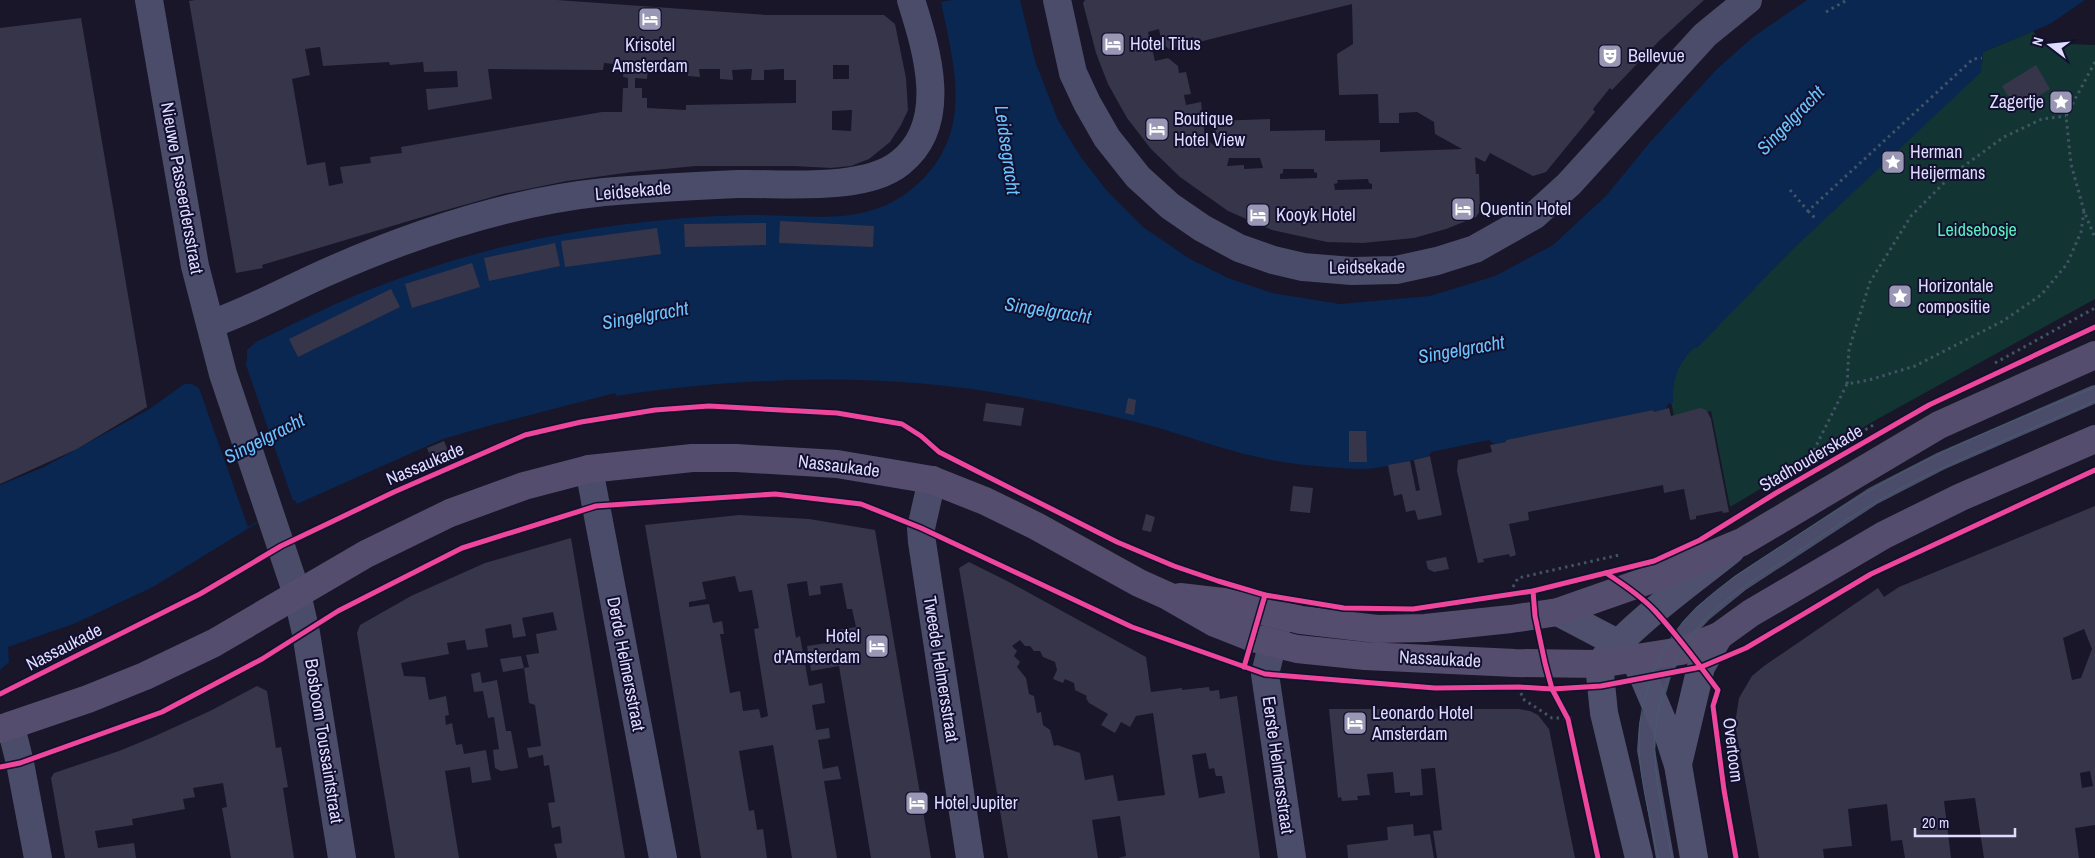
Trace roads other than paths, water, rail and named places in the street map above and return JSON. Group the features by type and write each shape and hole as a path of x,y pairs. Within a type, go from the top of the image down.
{"main road":[{"name":"Stadhouderskade","path":"1612,593 1658,577 1742,542 1939,425 2095,355"},
{"path":"1678,765 1701,667 1719,636 1751,612 1884,535 1961,497 2095,438"},
{"name":"Nassaukade","path":"6,728 145,676 214,643 366,554 450,513 524,486 589,470 692,458 746,458 838,464 932,480 985,501 1036,526 1215,623 1252,638 1297,649 1366,656 1515,663 1599,664 1626,651 1673,653 1719,636"},
{"path":"1626,651 1654,610 1742,542"},
{"name":"Nassaukade","path":"1168,596 1223,602 1301,620 1377,629 1425,628 1612,593"},
{"path":"1542,606 1626,651 1644,678 1668,734 1678,765 1694,858"},
{"path":"1599,664 1604,713 1639,858"}],"street":[{"name":"Nieuwe Passeerdersstraat","path":"149,0 195,266 222,374 271,514"},
{"name":"Leidsekade","path":"211,324 258,306 325,273 382,250 528,203 602,193 670,187 776,183 843,183 874,177 900,164 914,149 926,125 931,108 932,90 929,73 911,0"},
{"name":"Leidsekade","path":"1057,0 1073,73 1107,138 1138,177 1170,206 1202,228 1239,248 1272,260 1303,266 1352,271 1396,270 1437,261 1475,249 1536,215 1569,184 1705,35 1748,0"},
{"name":"Derde Helmersstraat","path":"589,470 663,858"},
{"name":"Tweede Helmersstraat","path":"932,480 921,528 922,542 970,858"},
{"name":"Bosboom Toussaintstraat","path":"271,514 297,594 312,664 342,858"},
{"name":"Eerste Helmersstraat","path":"1280,614 1265,674 1292,858"},
{"path":"6,728 20,763 38,858"}],"lane":[{"path":"1665,858 1646,750 1648,725 1662,675 1689,628 1703,613 1740,583 1873,496 1941,461 2095,394"}],"water":[{"path":"952,0 1020,0 1035,61 1058,120 1080,156 1108,192 1143,227 1190,259 1228,278 1272,293 1340,304 1430,296 1495,276 1553,245 1606,196 1650,142 1717,69 1753,37 1807,0 2085,0 2050,24 1983,52 1981,72 1791,251 1697,348 1695,347 1689,353 1677,372 1673,403 1668,404 1666,409 1506,440 1506,442 1494,444 1489,440 1431,452 1429,456 1376,468 1358,469 1271,460 1230,450 1162,429 1091,412 1020,397 920,383 869,380 768,381 666,389 616,396 615,393 443,439 297,504 295,500 153,587 76,623 8,647 9,662 0,670 0,485 44,467 148,410 184,384 192,384 199,388 247,361 247,350 256,342 361,293 407,275 454,260 501,247 596,228 693,217 765,215 831,217 874,210 894,201 913,188 933,168 946,146 953,124 956,101 955,77 941,2"}],"tram line":[{"path":"1658,858 1642,780 1639,740 1640,720 1644,701 1655,669 1670,639 1695,609 1757,562 1845,506 1909,469 2001,426 2095,387"},
{"path":"1672,858 1658,786 1655,731 1661,700 1675,663 1696,630 1705,620 1744,587 1835,527 1885,497 1919,479 2095,401"}],"place":[{"name":"Krisotel Amsterdam","path":"650,19"},
{"name":"Hotel Titus","path":"1113,44"},
{"name":"Bellevue","path":"1610,56"},
{"name":"Zagertje","path":"2061,102"},
{"name":"Boutique Hotel View","path":"1157,129"},
{"name":"Herman Heijermans","path":"1893,162"},
{"name":"Quentin Hotel","path":"1463,209"},
{"name":"Kooyk Hotel","path":"1258,215"},
{"name":"Horizontale compositie","path":"1900,296"},
{"name":"Hotel d'Amsterdam","path":"877,646"},
{"name":"Leonardo Hotel Amsterdam","path":"1355,723"},
{"name":"Hotel Jupiter","path":"917,803"}],"water label":[{"name":"Singelgracht","path":"1790,120"},
{"name":"Leidsegracht","path":"1008,150"},
{"name":"Singelgracht","path":"1048,310"},
{"name":"Singelgracht","path":"645,315"},
{"name":"Singelgracht","path":"1461,349"},
{"name":"Singelgracht","path":"264,438"}],"park label":[{"name":"Leidsebosje","path":"1977,230"}]}
